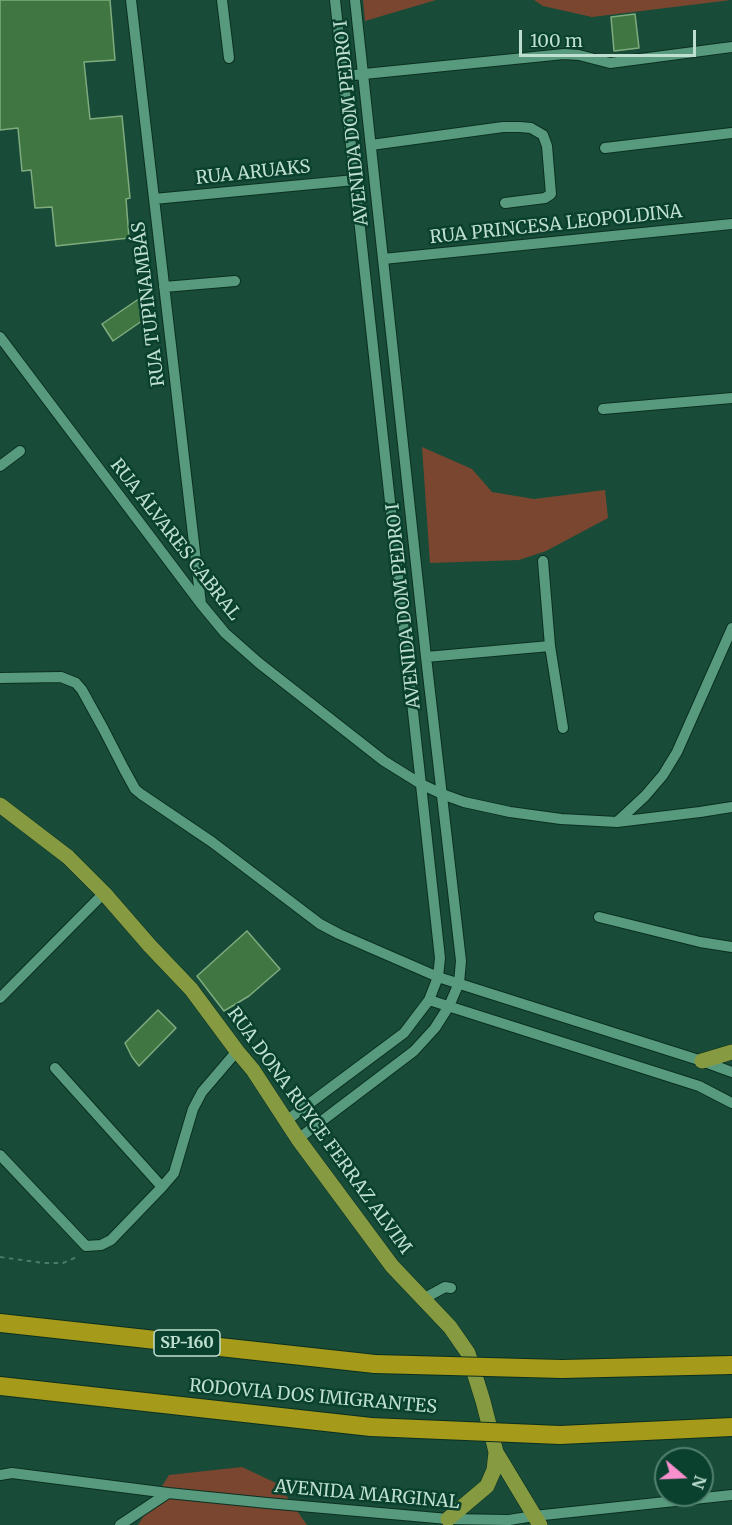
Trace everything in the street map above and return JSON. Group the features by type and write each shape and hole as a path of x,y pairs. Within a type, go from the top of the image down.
{"highway":[{"name":"SP-160","path":"0,1323 375,1364 562,1369 732,1365"},
{"name":"RODOVIA DOS IMIGRANTES","path":"0,1386 371,1427 560,1435 732,1427"}],"main road":[{"name":"RUA DONA RUYCE FERRAZ ALVIM","path":"0,805 68,857 191,989 253,1070 298,1139 392,1266 450,1327 468,1353 496,1452 537,1520"},
{"path":"702,1061 732,1052"},
{"path":"448,1519 487,1486 494,1470 496,1452"}],"street":[{"name":"RUA TUPINAMBÁS","path":"131,0 201,604"},
{"path":"222,0 229,58"},
{"name":"AVENIDA DOM PEDRO I","path":"286,1121 404,1033 429,1000 438,977 441,958 335,0"},
{"name":"AVENIDA DOM PEDRO I","path":"298,1139 414,1051 435,1028 449,1006 459,983 460,961 355,0"},
{"path":"344,76 564,54 579,55 610,63 732,47"},
{"path":"371,145 503,127 531,129 543,135 547,146 551,194 545,198 505,203"},
{"path":"605,148 732,133"},
{"name":"RUA ARUAKS","path":"154,200 355,180"},
{"name":"RUA PRINCESA LEOPOLDINA","path":"383,259 732,224"},
{"path":"164,287 235,281"},
{"name":"RUA ÁLVARES CABRAL","path":"0,337 225,633 259,663 384,761 421,784 464,802 510,812 561,819 617,822 732,807"},
{"path":"376,373 395,370"},
{"path":"603,409 732,398"},
{"path":"0,466 20,451"},
{"path":"543,561 550,646 564,728"},
{"path":"617,822 645,796 663,775 677,752 732,628"},
{"path":"426,657 550,646"},
{"path":"0,678 61,676 76,683 104,730 123,769 141,794 212,842 320,924 438,977 732,1071"},
{"path":"0,998 104,893"},
{"path":"599,916 700,942 732,947"},
{"path":"429,1000 699,1086 732,1103"},
{"path":"0,1155 87,1246 101,1245 111,1240 174,1173 193,1109 202,1092 237,1051"},
{"path":"55,1068 162,1187"},
{"path":"423,1299 445,1287 451,1288"},
{"name":"AVENIDA MARGINAL","path":"0,1475 12,1473 168,1493 448,1519 537,1520 732,1495"},
{"path":"120,1525 168,1493"}],"path":[{"path":"0,1257 43,1263 63,1263 80,1255 87,1246"}],"shaded area":[{"path":"363,0 436,0 365,21"},
{"path":"534,0 731,0 592,17 543,6"},
{"path":"422,447 472,469 492,492 534,499 605,490 608,518 546,551 519,560 430,563"},
{"path":"242,1467 278,1484 307,1525 138,1525 169,1475"}],"building":[{"path":"0,0 110,0 115,60 84,62 90,119 122,116 130,198 126,199 129,238 56,246 52,207 35,208 31,170 22,171 18,128 0,130"},
{"path":"635,14 639,48 614,51 611,17"},
{"path":"149,292 149,316 113,341 102,324"},
{"path":"247,931 280,969 249,996 224,1011 197,976"},
{"path":"158,1010 176,1028 139,1066 125,1043"}]}
